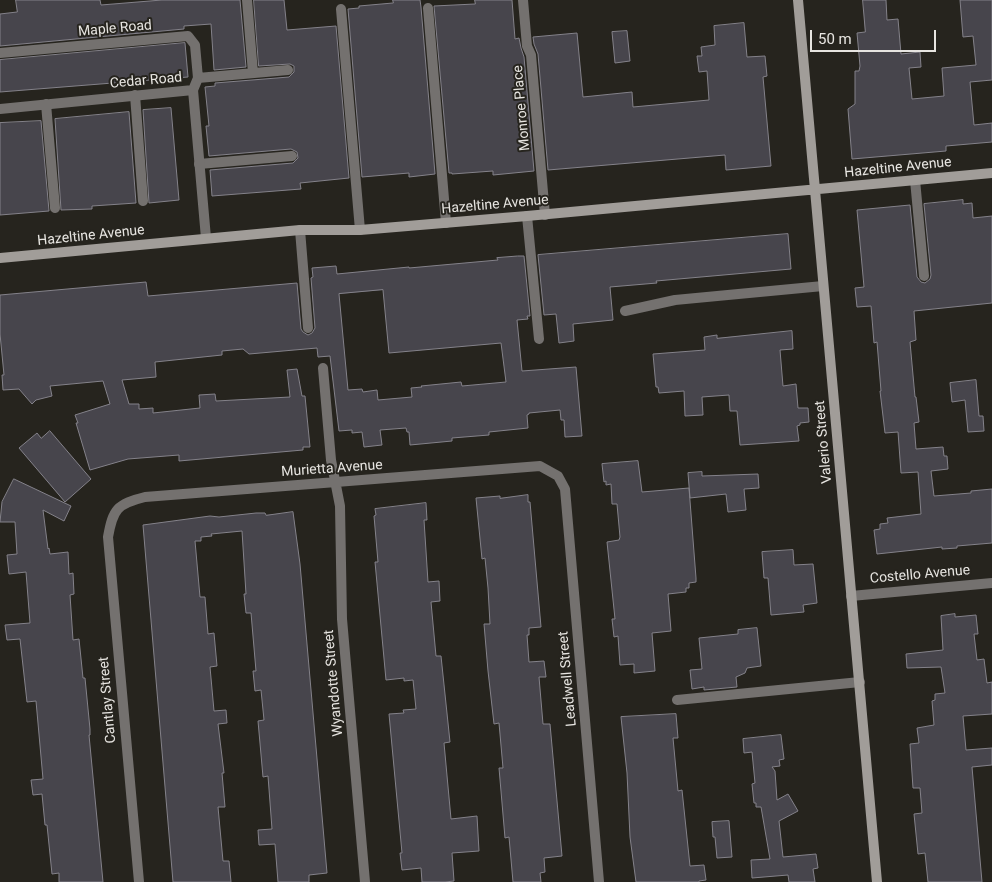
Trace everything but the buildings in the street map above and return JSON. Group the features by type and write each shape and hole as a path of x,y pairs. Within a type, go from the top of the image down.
{"street":[{"path":"247,0 253,73"},
{"name":"Monroe Place","path":"523,0 527,46 531,55 545,215"},
{"name":"Valerio Street","path":"798,0 877,882"},
{"path":"428,8 446,223"},
{"path":"341,9 360,230"},
{"name":"Maple Road","path":"0,53 188,36 195,45 198,78"},
{"name":"Cedar Road","path":"0,109 193,90 198,78 288,70"},
{"path":"193,90 206,238"},
{"path":"134,96 143,201"},
{"path":"46,104 55,208"},
{"path":"199,164 292,156"},
{"name":"Hazeltine Avenue","path":"0,258 300,230 360,230 545,215 992,173"},
{"path":"915,180 924,276"},
{"path":"527,216 539,339"},
{"path":"300,230 308,328"},
{"path":"625,311 675,300 823,286"},
{"name":"Wyandotte Street","path":"323,368 331,460 340,506 342,618 365,882"},
{"name":"Murietta Avenue","path":"112,516 126,502 145,497 540,466 558,476"},
{"name":"Leadwell Street","path":"558,476 565,489 599,882"},
{"name":"Cantlay Street","path":"112,516 108,537 139,882"},
{"name":"Costello Avenue","path":"851,596 992,583"},
{"path":"677,700 860,682"}]}
